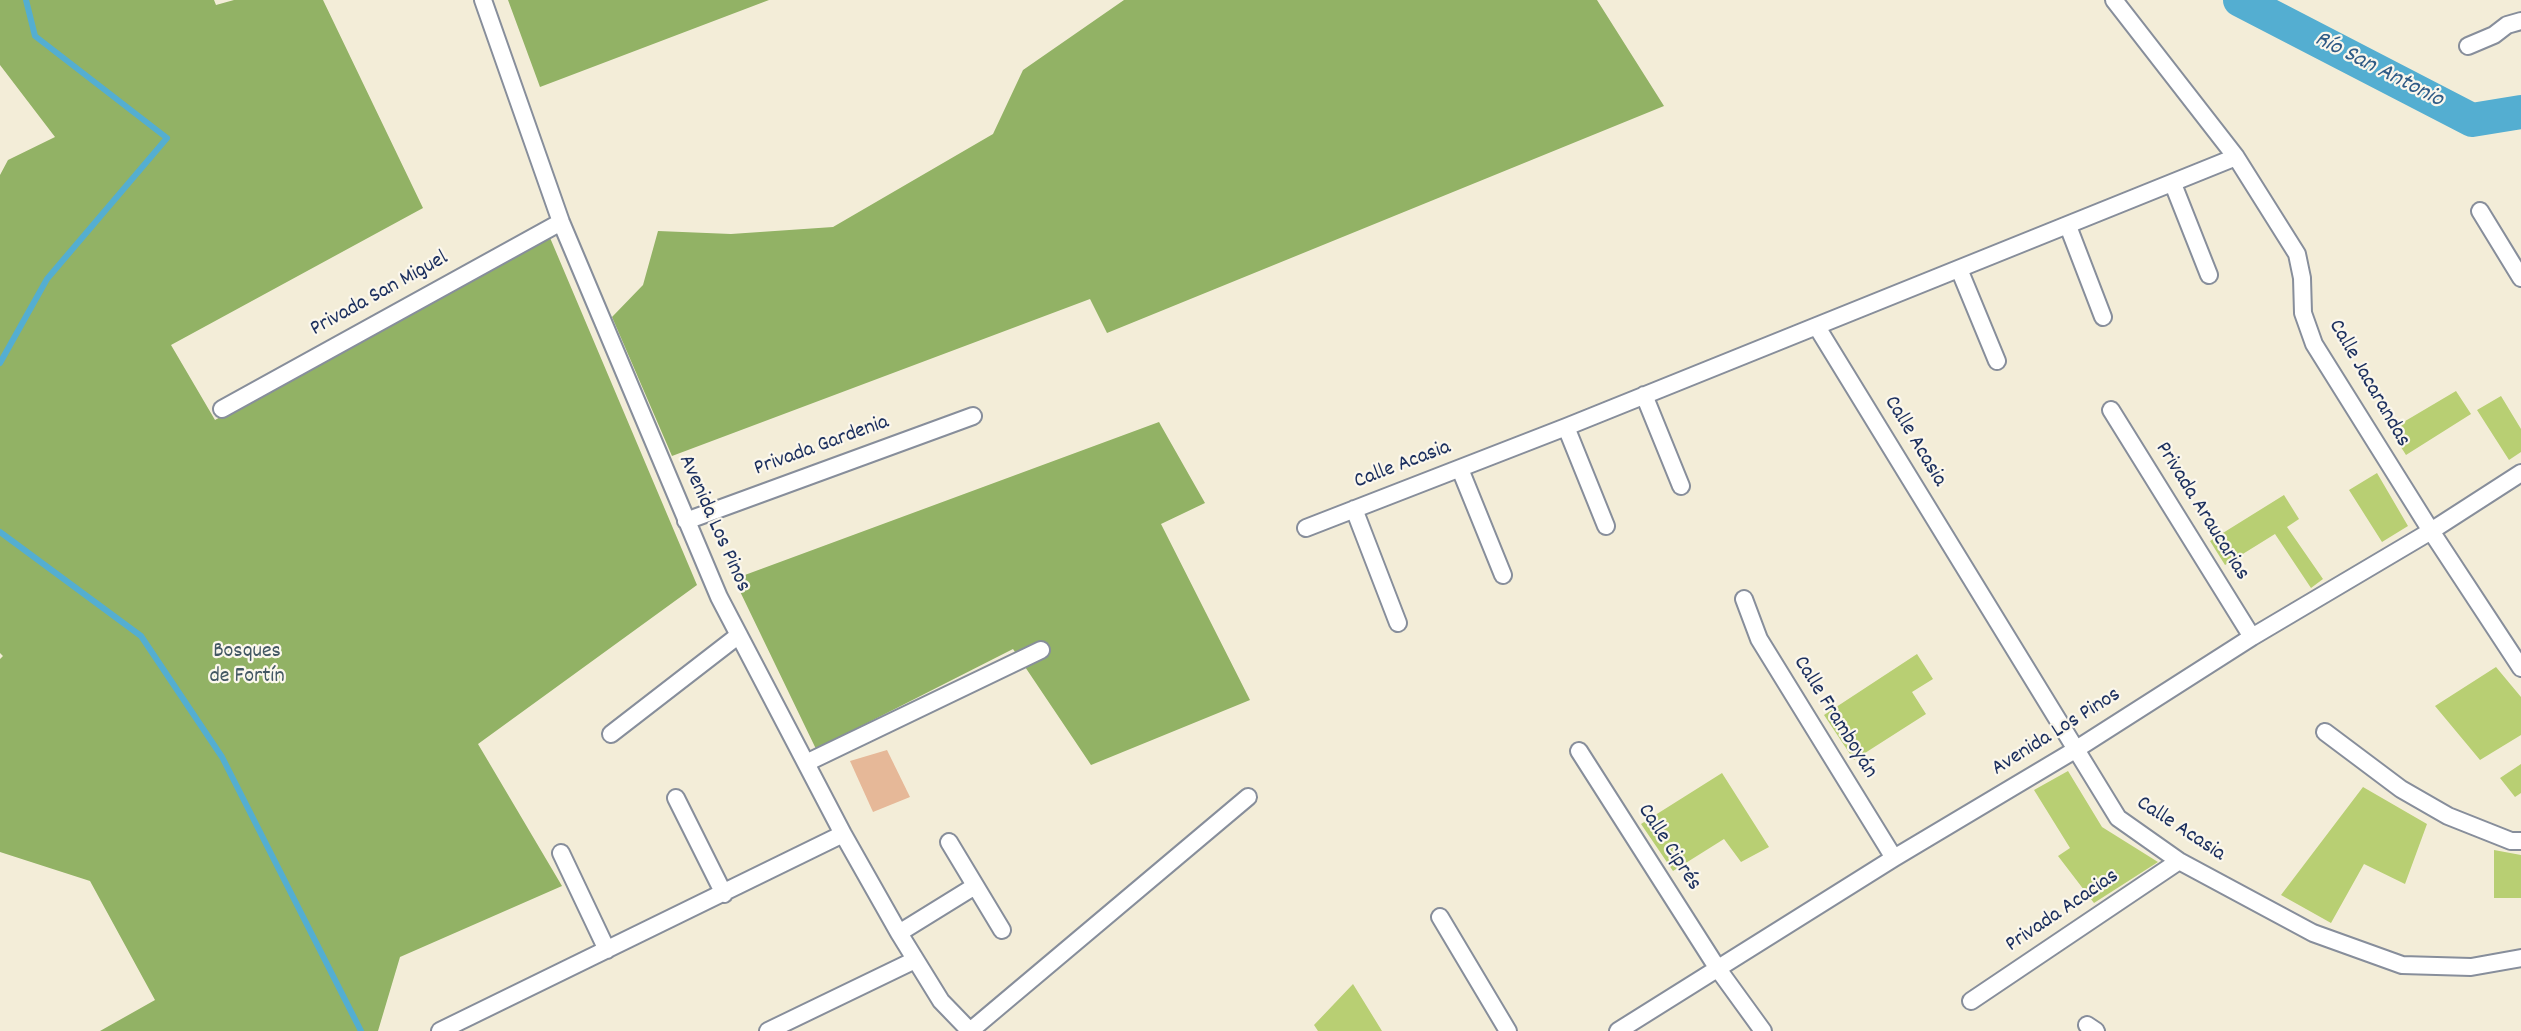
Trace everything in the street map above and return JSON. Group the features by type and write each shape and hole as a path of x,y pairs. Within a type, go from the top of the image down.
{"street":[{"name":"Avenida Los Pinos","path":"483,0 561,222 719,597 843,834 899,933 941,1001 970,1031"},
{"name":"Calle Jacarandas","path":"2114,0 2235,157 2297,254 2302,278 2303,313 2314,344 2431,531 2521,668"},
{"path":"2468,46 2494,35 2507,25 2521,21"},
{"name":"Calle Acasia","path":"1306,528 1817,327 2235,157"},
{"path":"2173,184 2209,275"},
{"path":"2480,211 2521,278"},
{"name":"Privada San Miguel","path":"222,408 561,222"},
{"path":"2068,226 2103,317"},
{"path":"1959,269 1997,361"},
{"name":"Calle Acasia","path":"1817,327 2118,818 2180,861 2313,933 2402,965 2471,967 2521,958"},
{"path":"1644,395 1681,486"},
{"name":"Privada Araucarias","path":"2111,410 2252,637"},
{"name":"Privada Gardenia","path":"686,522 973,416"},
{"path":"1566,427 1606,526"},
{"path":"1460,469 1503,575"},
{"name":"Avenida Los Pinos","path":"1618,1031 1894,858 2075,750 2252,637 2431,531 2521,473"},
{"path":"1354,509 1398,623"},
{"name":"Calle Framboyán","path":"1744,599 1759,639 1894,858"},
{"path":"611,734 740,635"},
{"path":"806,763 1041,650"},
{"path":"2325,732 2401,789 2448,816 2511,841 2521,841"},
{"name":"Calle Ciprés","path":"1579,751 1718,969 1762,1031"},
{"path":"970,1031 1248,796"},
{"path":"676,798 724,894"},
{"path":"440,1031 843,834"},
{"path":"949,842 1002,930"},
{"path":"561,853 607,951"},
{"name":"Privada Acacias","path":"1971,1000 2180,861"},
{"path":"899,933 975,886"},
{"path":"1440,917 1508,1031"},
{"path":"768,1031 915,960"}],"green space":[{"name":"Bosques de Fortín","path":"0,0 214,0 216,5 234,0 323,0 423,208 171,345 215,420 548,233 697,585 478,744 562,886 400,957 378,1031 100,1031 155,1000 90,881 0,852 0,659 3,656 0,653 0,175 8,160 55,137 0,65"},
{"path":"508,0 769,0 540,87"},
{"path":"1124,0 1597,0 1664,106 1107,333 1090,299 672,456 612,317 643,285 658,231 731,234 833,227 993,134 1023,70"},
{"path":"2456,391 2471,414 2406,455 2390,430"},
{"path":"2501,396 2521,429 2521,452 2509,460 2477,410"},
{"path":"1159,422 1205,503 1161,524 1250,700 1091,765 1013,649 816,749 734,579"},
{"path":"2377,473 2408,526 2382,542 2349,490"},
{"path":"2284,495 2299,519 2287,527 2323,579 2311,588 2275,534 2225,565 2210,541"},
{"path":"1917,654 1933,679 1912,692 1926,714 1854,760 1824,715"},
{"path":"2496,667 2521,697 2521,735 2480,760 2435,706"},
{"path":"2521,764 2521,793 2515,797 2500,778"},
{"path":"2068,771 2102,827 2158,862 2094,903 2058,856 2070,848 2034,790"},
{"path":"1722,773 1769,847 1741,862 1724,839 1673,871 1641,824"},
{"path":"2363,787 2427,824 2405,884 2364,864 2331,923 2281,895"},
{"path":"2494,850 2521,855 2521,898 2494,898"},
{"path":"1353,984 1382,1031 1318,1031 1314,1025"}],"building":[{"path":"887,750 910,797 873,812 850,761"}],"waterway":[{"path":"0,363 47,279 167,138 35,36 26,0"},
{"name":"Río San Antonio","path":"2240,0 2472,120 2521,112"},
{"path":"0,532 141,636 222,757 361,1031"}]}
